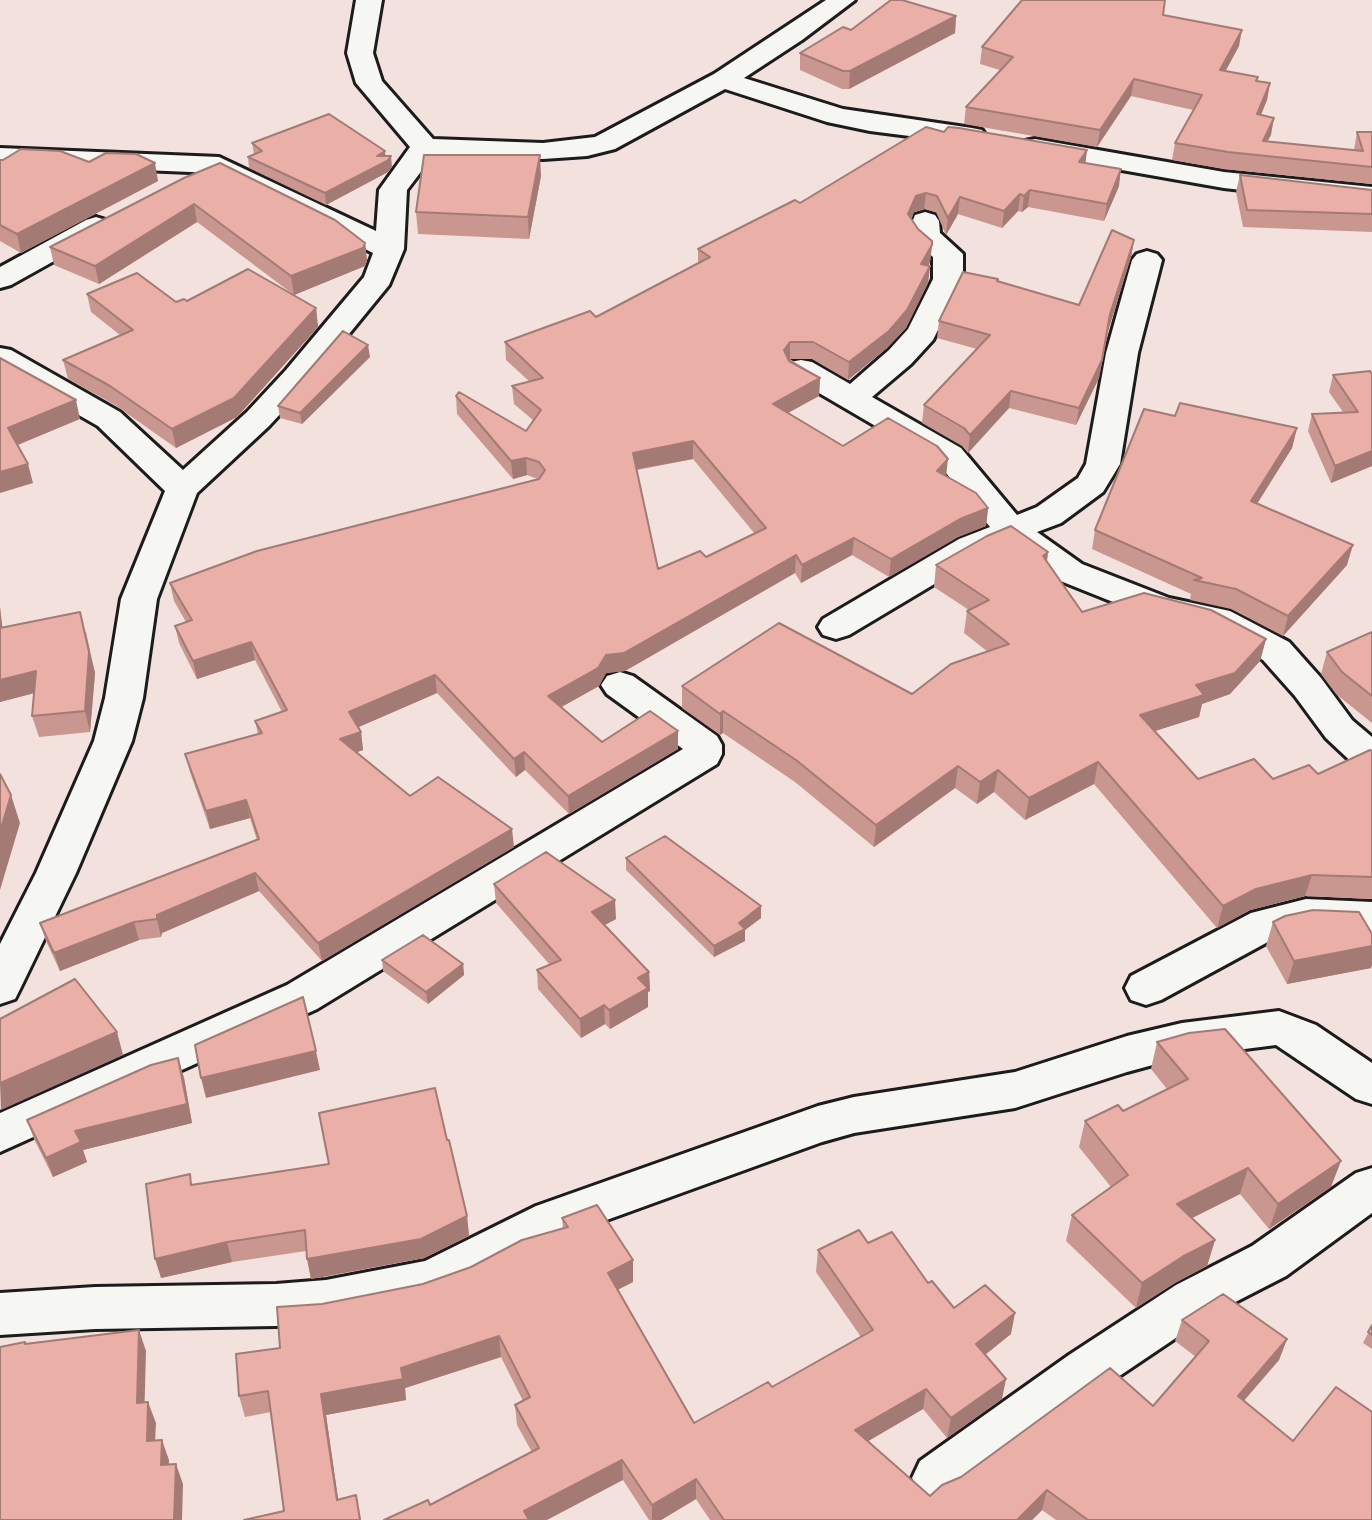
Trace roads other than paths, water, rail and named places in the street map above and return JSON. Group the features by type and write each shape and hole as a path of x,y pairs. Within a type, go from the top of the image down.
{"street":[{"path":"369,0 360,53 369,83 425,146 543,151 587,148 627,132 723,80 842,0"},
{"path":"723,80 813,109 870,123 1002,141 1224,180 1372,196"},
{"path":"0,987 56,873 113,741 124,698 139,599 181,489 258,419 378,279 389,249 393,190 425,146"},
{"path":"0,156 219,165 389,249"},
{"path":"164,192 219,165"},
{"path":"0,279 115,216"},
{"path":"851,399 900,357 922,333 948,279 948,254 925,234 925,221"},
{"path":"836,627 971,547 1049,515 1091,485 1103,464 1122,353 1147,260"},
{"path":"0,357 109,419 137,443 181,489"},
{"path":"801,369 949,456 1012,531 1070,572 1161,608 1217,620 1276,651 1308,687 1339,729 1372,758"},
{"path":"139,599 177,582"},
{"path":"0,1133 302,997 703,754 703,745 690,734 620,685"},
{"path":"1146,988 1266,924 1306,915 1372,918"},
{"path":"0,1314 95,1308 276,1305 326,1301 425,1282 456,1271 552,1220 818,1125 854,1115 1015,1090 1127,1054 1182,1040 1279,1028 1301,1037 1372,1086"},
{"path":"938,1478 1086,1371 1193,1300 1269,1261 1372,1187"}]}
